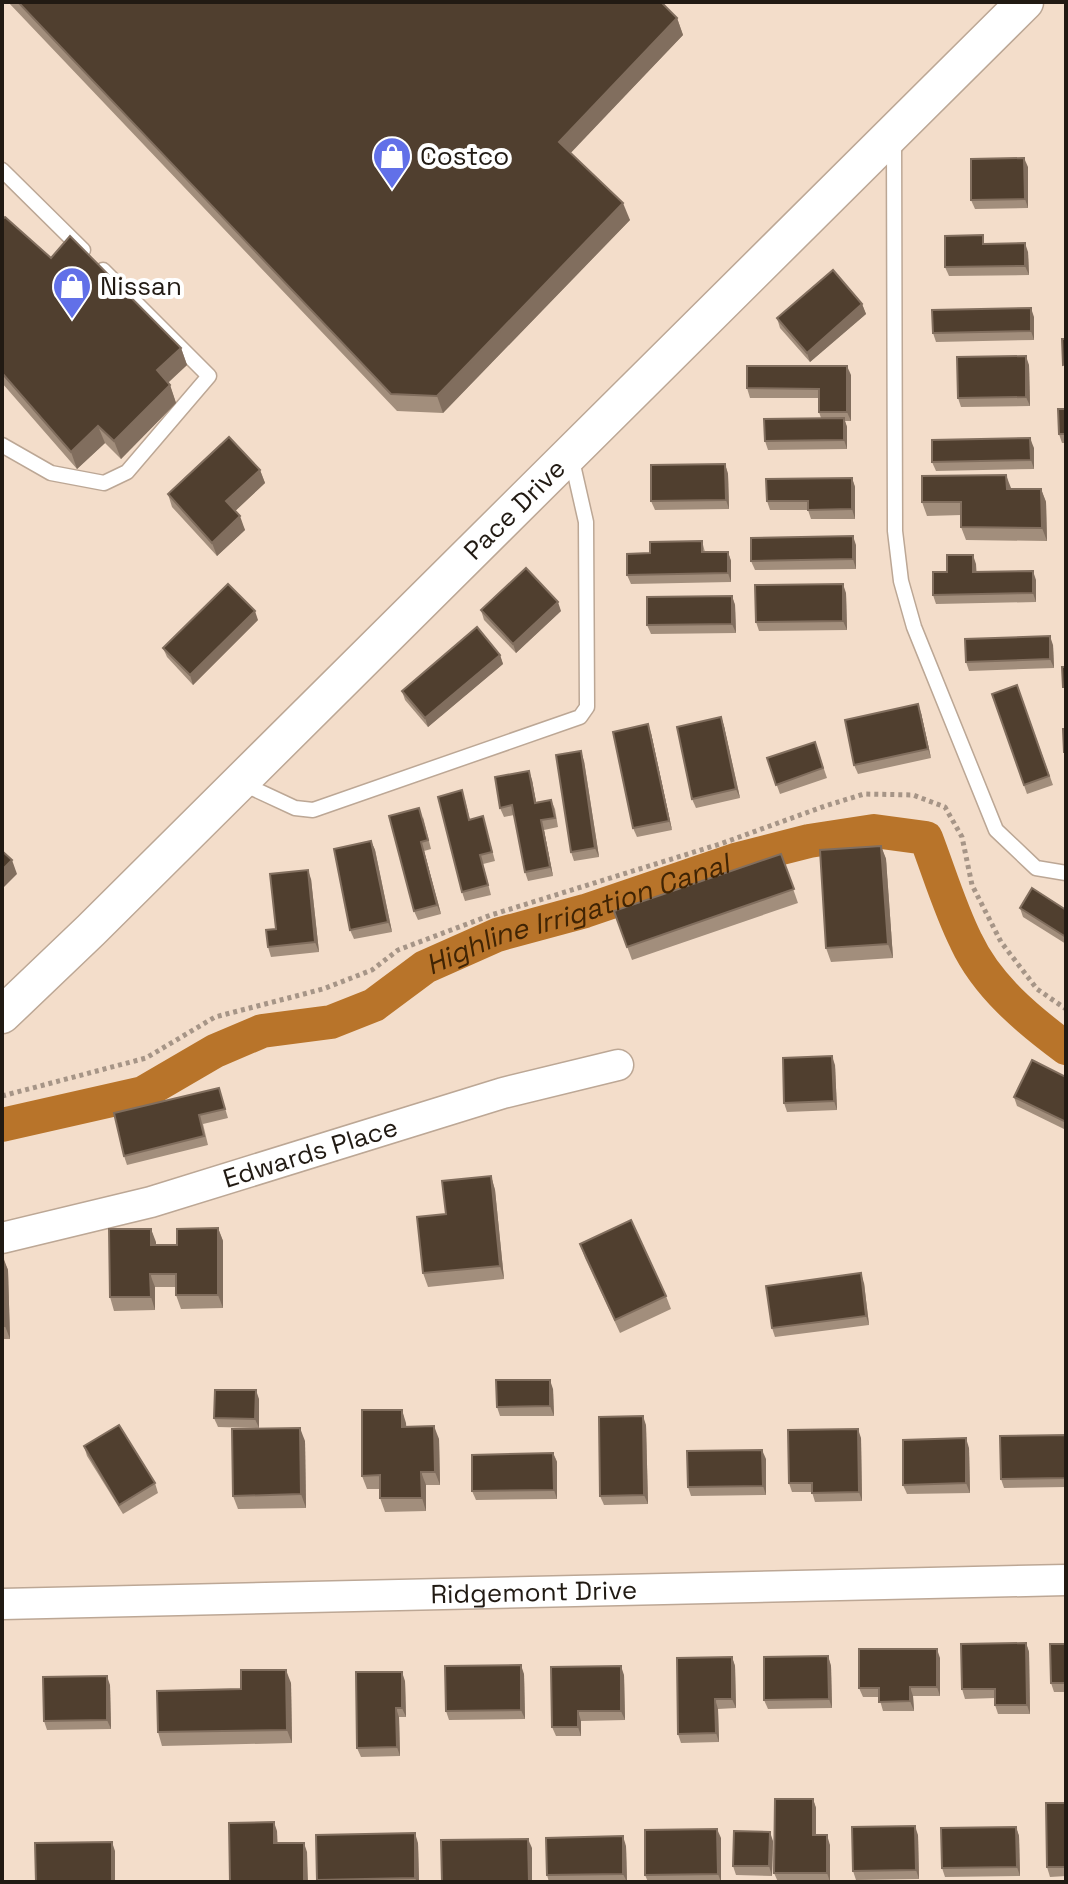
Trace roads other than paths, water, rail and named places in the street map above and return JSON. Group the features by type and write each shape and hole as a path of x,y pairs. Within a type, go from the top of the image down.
{"street":[{"name":"Pace Drive","path":"2,1015 1025,2"},
{"name":"Edwards Place","path":"2,1238 151,1202 503,1093 618,1065"},
{"name":"Ridgemont Drive","path":"2,1604 1066,1580"}],"lane":[{"path":"894,130 895,531 901,581 914,627 996,830 1036,868 1066,873"},
{"path":"2,170 209,376 127,472 104,483 51,473 2,445"},
{"path":"239,782 295,808 313,810 580,717 587,707 586,522 570,452"}],"waterway":[{"name":"Highline Irrigation Canal","path":"2,1125 143,1093 215,1051 262,1031 331,1022 374,1005 425,967 497,935 585,911 735,860 809,841 874,831 926,838 955,916 985,973 1009,1000 1066,1048"}],"place":[{"name":"Costco","path":"392,190"},
{"name":"Nissan","path":"72,320"}]}
